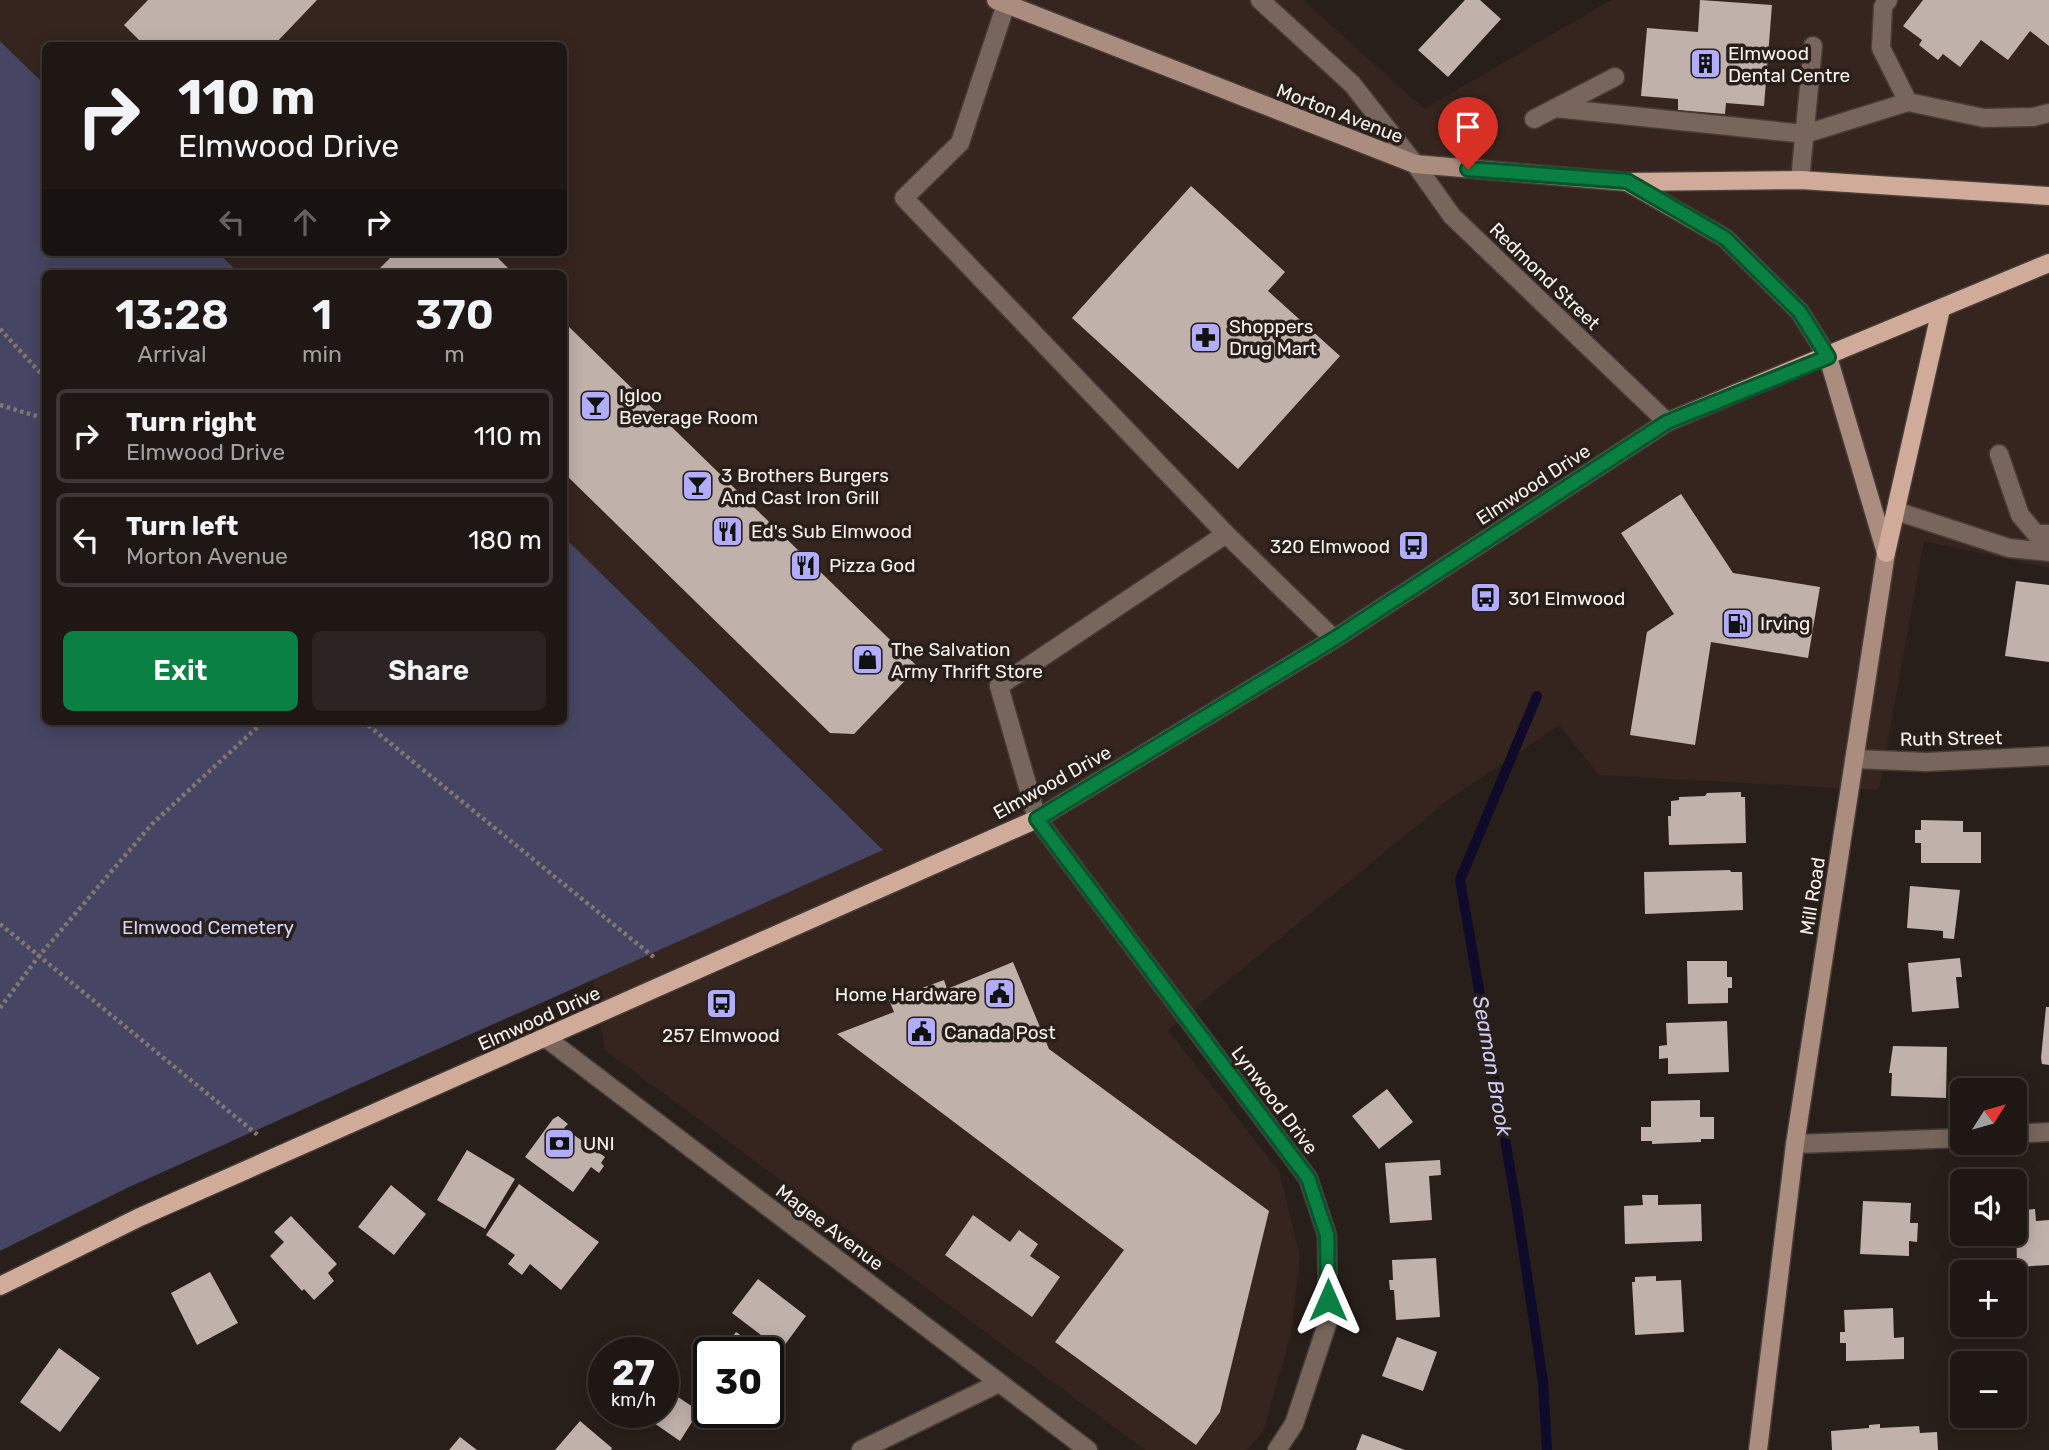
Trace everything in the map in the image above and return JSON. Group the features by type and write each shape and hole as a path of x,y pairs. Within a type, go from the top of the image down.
{"main road":[{"path":"1627,181 1801,180 2049,197"},
{"name":"Elmwood Drive","path":"0,1286 141,1216 1037,819 1334,639 1667,422 2049,263"},
{"path":"1886,553 1941,309"}],"street":[{"name":"Redmond Street","path":"1260,0 1352,84 1452,216 1667,422"},
{"path":"1888,0 1883,7 1881,48 1908,102"},
{"name":"Morton Avenue","path":"1001,2 1415,164 1627,181 1725,238 1800,312 1828,357"},
{"path":"1001,2 960,143 904,198 1226,534 1334,639"},
{"path":"1801,180 1813,46"},
{"path":"1534,119 1615,77"},
{"path":"1555,108 1805,134 1908,102 1984,118 2033,117 2049,113"},
{"name":"Mill Road","path":"1758,1450 1795,1144 1886,553 1828,357"},
{"path":"1999,454 2020,515 2036,534 2049,534"},
{"path":"1896,511 2008,548 2049,552"},
{"path":"1037,819 999,686 1226,534"},
{"name":"Ruth Street","path":"1854,759 1926,762 2049,756"},
{"name":"Lynwood Drive","path":"1037,819 1308,1178 1327,1235 1328,1321 1294,1424 1277,1450"},
{"name":"Magee Avenue","path":"546,1038 1088,1450"},
{"path":"2027,1133 2049,1132"},
{"path":"1795,1144 1950,1138"},
{"path":"861,1450 999,1382"}],"path":[{"path":"0,329 42,375"},
{"path":"0,405 42,418"},
{"path":"0,1008 39,956 152,824 260,725"},
{"path":"368,725 680,979"},
{"path":"0,924 281,1154"}],"shaded area":[{"path":"0,0 1303,0 1424,109 1611,0 2049,0 2049,568 1924,541 1879,790 1599,775 1559,725 1449,799 1168,1030 1279,1171 1300,1256 1291,1335 1263,1431 1247,1450 1145,1450 605,1050 593,980 883,849 567,540 567,270 236,270 221,256 567,256 567,42 42,42 42,82 0,41"}],"green space":[{"name":"Elmwood Cemetery","path":"0,41 42,82 42,256 221,256 236,270 42,270 42,725 567,725 567,540 883,850 127,1188 0,1251"}],"building":[{"path":"148,0 317,0 277,42 141,42 124,25"},
{"path":"1465,0 1480,0 1501,19 1448,77 1418,50"},
{"name":"Elmwood Dental Centre","path":"1700,0 1772,5 1764,106 1726,103 1725,114 1678,110 1678,99 1641,96 1647,28 1698,32"},
{"path":"1923,0 2049,0 2049,46 2030,31 2008,60 1981,40 1960,67 1943,54 1938,60 1919,45 1922,40 1903,26"},
{"name":"Shoppers Drug Mart","path":"1191,186 1285,272 1268,291 1340,356 1238,469 1072,318"},
{"path":"392,256 496,256 510,270 378,270"},
{"path":"567,325 918,667 854,734 830,733 567,476"},
{"name":"Irving","path":"1681,494 1733,573 1820,587 1808,658 1711,642 1695,745 1630,735 1647,632 1674,614 1621,533"},
{"path":"2016,581 2049,585 2049,662 2005,656"},
{"path":"1741,792 1741,797 1745,797 1746,843 1669,845 1668,816 1671,816 1671,801 1679,800 1679,797 1705,796 1707,793"},
{"path":"1921,820 1963,821 1963,832 1981,832 1981,863 1921,863 1921,843 1915,843 1915,830 1921,830"},
{"path":"1644,872 1742,872 1743,910 1645,914"},
{"path":"1910,886 1960,890 1954,939 1943,938 1943,931 1907,928"},
{"path":"1960,958 1962,977 1956,977 1959,1008 1912,1012 1908,963"},
{"path":"1687,961 1727,961 1727,977 1732,977 1732,988 1728,988 1728,1003 1688,1004"},
{"name":"Home Hardware","path":"1013,962 1049,1049 1269,1211 1220,1412 1196,1445 1055,1342 1124,1250 837,1034 894,1012 889,1000 944,980 947,989"},
{"path":"2046,1007 2049,1007 2049,1065 2042,1064 2041,1058"},
{"path":"1727,1021 1729,1072 1668,1074 1668,1058 1659,1059 1659,1046 1667,1045 1666,1023"},
{"path":"1893,1046 1947,1047 1946,1098 1891,1096 1892,1073 1889,1073"},
{"path":"1387,1089 1413,1122 1379,1149 1352,1116"},
{"path":"1700,1100 1700,1117 1714,1117 1714,1139 1652,1144 1652,1141 1641,1141 1641,1127 1651,1127 1651,1101"},
{"name":"UNI","path":"558,1116 568,1124 564,1128 605,1157 601,1163 604,1166 599,1173 591,1167 573,1192 525,1157"},
{"path":"467,1150 515,1179 485,1229 437,1200"},
{"path":"1440,1160 1441,1175 1429,1176 1432,1220 1390,1223 1385,1163"},
{"path":"519,1184 599,1242 561,1290 530,1264 522,1275 508,1264 515,1255 486,1235"},
{"path":"391,1185 426,1214 394,1255 358,1227"},
{"path":"1642,1195 1658,1195 1658,1205 1701,1204 1702,1241 1625,1244 1624,1206 1643,1205"},
{"path":"1863,1201 1911,1203 1910,1223 1918,1223 1917,1242 1909,1241 1909,1256 1860,1254"},
{"path":"2035,1209 2036,1221 2049,1220 2049,1265 2027,1266 2027,1260 2017,1260 2017,1246 2027,1246 2027,1210"},
{"path":"973,1215 1010,1242 1019,1230 1038,1244 1030,1256 1060,1277 1032,1317 945,1255"},
{"path":"291,1216 337,1264 328,1273 334,1281 314,1300 304,1289 302,1291 270,1256 284,1242 274,1232"},
{"path":"1436,1258 1440,1317 1396,1320 1394,1290 1390,1290 1389,1280 1393,1280 1392,1260"},
{"path":"210,1272 238,1323 197,1345 171,1293"},
{"path":"1656,1276 1656,1281 1681,1280 1684,1332 1635,1335 1632,1282 1635,1282 1635,1277"},
{"path":"758,1279 806,1316 784,1346 784,1337 764,1337 732,1313"},
{"path":"1893,1308 1894,1338 1904,1337 1904,1359 1846,1361 1846,1343 1840,1343 1840,1332 1845,1332 1844,1310"},
{"path":"1397,1337 1437,1352 1423,1391 1382,1376"},
{"path":"59,1348 100,1378 60,1432 20,1402"},
{"path":"679,1398 693,1407 693,1420 680,1441 661,1428 679,1428"},
{"path":"580,1421 612,1448 611,1450 555,1450"},
{"path":"1880,1424 1880,1428 1919,1426 1920,1433 1937,1432 1938,1450 1832,1450 1831,1431 1869,1428 1869,1425"},
{"path":"1362,1434 1405,1450 1356,1450"},
{"path":"460,1437 477,1450 449,1450"}],"waterway":[{"name":"Seaman Brook","path":"1537,696 1460,880 1517,1209 1543,1381 1547,1450"}],"place":[{"name":"Elmwood Dental Centre","path":"1705,64"},
{"name":"Shoppers Drug Mart","path":"1206,337"},
{"name":"Igloo Beverage Room","path":"596,406"},
{"name":"3 Brothers Burgers And Cast Iron Grill","path":"698,486"},
{"name":"Ed's Sub Elmwood","path":"728,531"},
{"name":"320 Elmwood","path":"1413,546"},
{"name":"Pizza God","path":"806,565"},
{"name":"301 Elmwood","path":"1485,598"},
{"name":"Irving","path":"1737,623"},
{"name":"The Salvation Army Thrift Store","path":"868,660"},
{"name":"Home Hardware","path":"1000,994"},
{"name":"257 Elmwood","path":"721,1004"},
{"name":"Canada Post","path":"921,1032"},
{"name":"UNI","path":"560,1143"}],"route":[{"path":"1328,1300 1327,1235 1308,1178 1037,819 1334,639 1667,422 1828,357 1800,312 1725,238 1627,181 1468,169"}]}
